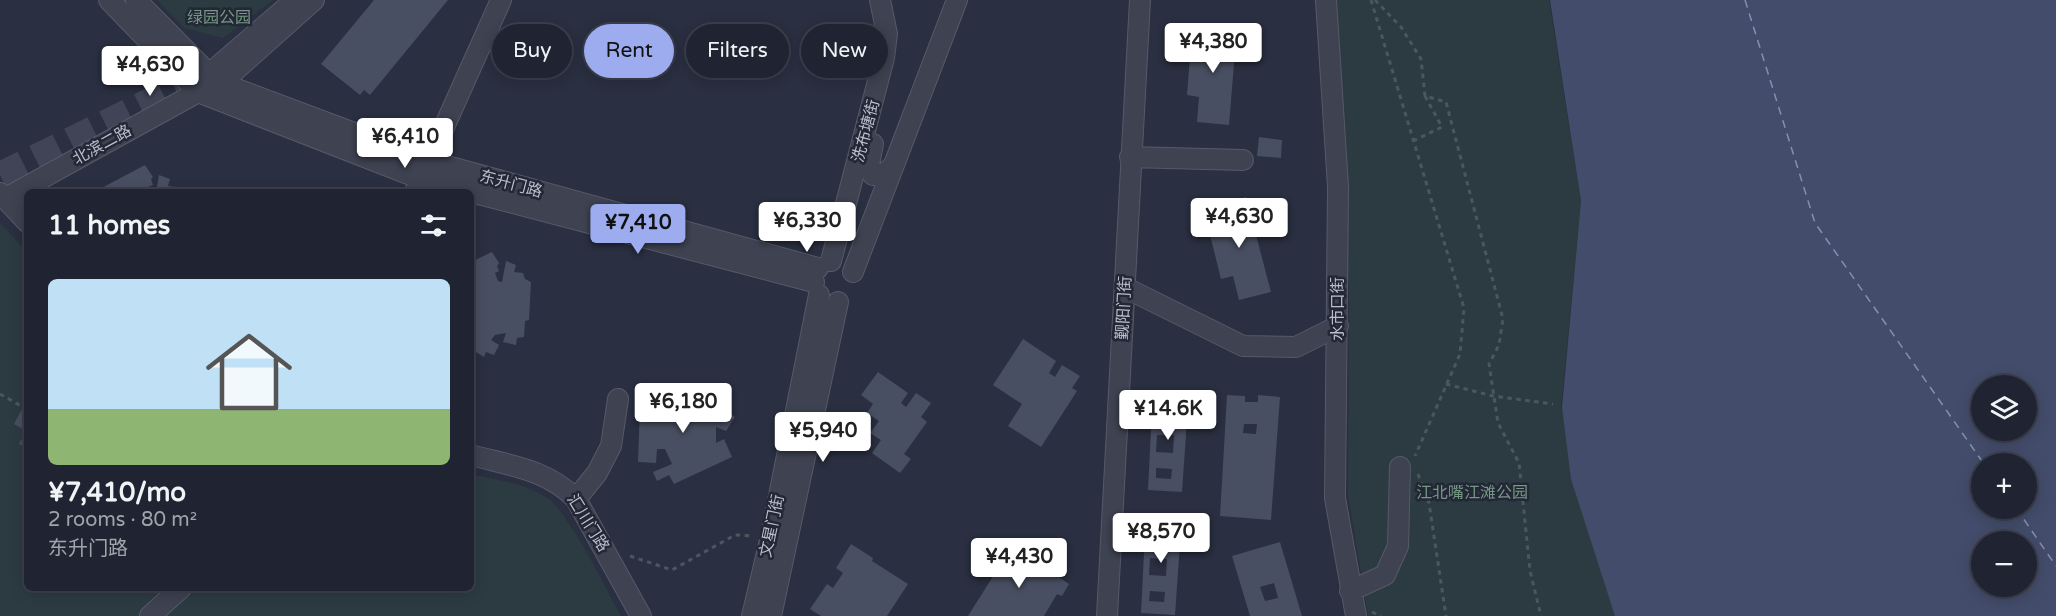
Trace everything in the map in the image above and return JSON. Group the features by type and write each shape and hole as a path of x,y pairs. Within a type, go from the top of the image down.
{"street":[{"name":"东升门路","path":"109,0 198,92 422,177 461,189"},
{"name":"东升门路","path":"136,0 215,79 422,177 470,189"},
{"name":"北滨二路","path":"215,79 295,0"},
{"name":"北滨二路","path":"3,195 198,92 314,0"},
{"path":"422,177 501,0"},
{"name":"洗布塘街","path":"820,277 876,96 885,58 887,34 880,0"},
{"path":"854,272 844,263 820,277 825,300 838,302 854,291 854,272 957,0"},
{"name":"觐阳门街","path":"1107,616 1140,0"},
{"name":"水市口街","path":"1326,0 1338,187 1335,498 1356,616"},
{"path":"876,96 870,171 879,176 893,166"},
{"path":"1130,157 1243,160"},
{"name":"东升门路","path":"474,190 820,277"},
{"name":"东升门路","path":"474,193 820,277"},
{"path":"3,195 24,219"},
{"name":"文星门街","path":"752,616 771,536 820,277"},
{"path":"1126,288 1244,346 1296,347 1338,326"},
{"name":"文星门街","path":"771,616 838,302"},
{"path":"576,499 597,473 612,446 618,399"},
{"name":"汇川门路","path":"474,456 548,476 576,499 641,616"},
{"path":"1350,591 1385,575 1398,546 1410,466"},
{"path":"150,616 178,591"}],"path":[{"path":"1371,0 1464,308 1460,354 1410,466 1429,503 1446,616"},
{"path":"1375,0 1401,27 1421,59 1425,96 1442,127 1413,141"},
{"path":"1425,96 1446,102 1503,319 1499,345 1489,364 1493,396 1498,423 1519,463 1530,571 1541,616"},
{"path":"1446,384 1493,396 1553,404"},
{"path":"0,394 23,407"},
{"path":"603,547 672,570 735,535 771,536"}],"green space":[{"name":"绿园公园","path":"157,0 273,0 223,38 184,28"},
{"name":"江北嘴江滩公园","path":"1321,0 1549,0 1581,202 1561,407 1596,460 1646,616 1368,616 1348,495 1349,293 1342,184"},
{"path":"0,223 24,249 24,591 474,591 474,475 529,489 547,498 556,506 576,534 621,616 0,616"}],"water":[{"path":"1550,0 2056,0 2056,616 1615,616 1571,479 1562,407 1581,201"}],"building":[{"path":"374,0 448,0 370,95 364,90 360,95 321,64"},
{"path":"1205,24 1237,27 1229,125 1197,122 1199,97 1187,95 1191,43 1203,44"},
{"path":"1259,137 1282,140 1281,158 1257,156"},
{"path":"145,165 153,177 151,179 153,185 148,187 149,189 100,189"},
{"path":"159,175 170,179 168,186 177,189 157,189"},
{"path":"1246,197 1271,292 1239,300 1233,276 1221,279 1208,227 1220,224 1215,205"},
{"path":"492,252 499,263 497,266 499,271 495,273 498,281 502,282 506,261 516,265 514,272 523,273 525,279 531,282 529,320 525,321 524,337 517,338 516,345 503,342 506,333 495,335 491,340 499,345 494,355 486,352 484,357 474,351 474,261"},
{"path":"1023,339 1056,361 1049,373 1055,377 1062,365 1080,376 1072,388 1077,391 1041,447 1008,426 1022,404 993,385"},
{"path":"878,372 908,393 901,403 906,407 916,393 931,403 921,417 927,422 904,454 911,459 900,473 872,453 881,440 870,433 879,421 867,413 873,404 861,395"},
{"path":"664,384 682,391 685,386 735,417 726,431 716,427 716,443 724,439 732,457 674,484 669,475 657,481 653,472 672,464 665,449 657,449 656,463 638,462 640,404 658,405 658,413 668,413 670,403 657,396"},
{"path":"1153,390 1189,392 1182,492 1148,490","holes":["1158,400 1176,402 1175,420 1157,419","1157,435 1174,435 1173,453 1156,452","1156,468 1172,469 1171,479 1156,478"]},
{"path":"1227,395 1245,396 1245,402 1258,402 1258,395 1280,397 1271,520 1220,516","holes":["1244,424 1257,424 1256,434 1243,433"]},
{"path":"24,406 24,430 14,424"},
{"path":"24,435 24,446 19,444"},
{"path":"1146,513 1182,515 1175,615 1141,613","holes":["1151,524 1169,525 1168,544 1150,542","1150,558 1167,559 1166,576 1149,575","1150,591 1165,592 1164,602 1149,601"]},
{"path":"1280,542 1302,616 1250,616 1232,556","holes":["1274,583 1278,598 1265,601 1260,587"]},
{"path":"1014,543 1038,559 1030,572 1039,577 1045,568 1069,584 1062,596 1057,594 1044,616 968,616"},
{"path":"851,544 873,558 872,561 908,584 887,616 821,616 810,609 827,584 833,588 843,573 836,568"}],"ferry route":[{"path":"1745,0 1815,223 1976,453"},
{"path":"2024,519 2056,566"}],"tunnel":[{"path":"0,175 200,76 209,68"}]}
